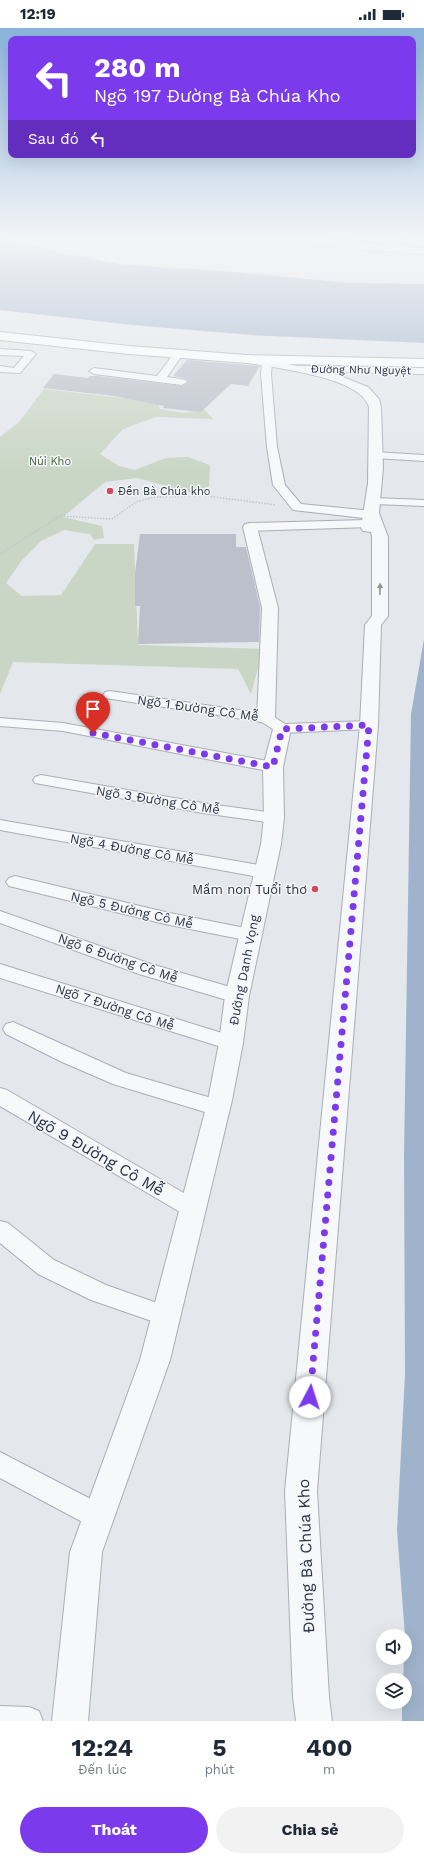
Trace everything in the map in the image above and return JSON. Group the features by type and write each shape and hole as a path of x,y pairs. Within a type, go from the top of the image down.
{"main road":[{"name":"Đường Như Nguyệt","path":"0,336 122,350 246,359 424,363"}],"street":[{"path":"0,352 30,354 16,371 5,370 0,382"},
{"path":"160,379 178,354"},
{"name":"Đường Bà Chúa Kho","path":"246,359 340,378 364,390 372,397 375,407 372,513 366,537 365,618 373,626 369,725 301,1491 311,1697 314,1721"},
{"path":"267,363 266,374 272,447 278,472 279,485 297,507 372,513"},
{"name":"Đường Như Nguyệt","path":"299,369 424,371"},
{"path":"94,372 182,382"},
{"path":"250,527 372,513"},
{"name":"Đường Danh Vọng","path":"70,1721 86,1552 97,1516 155,1360 218,1108 231,1043 237,996 271,844 274,818 274,723 270,608 250,527"},
{"name":"Ngõ 1 Đường Cô Mễ","path":"110,695 274,723 369,725"},
{"path":"0,722 63,728 273,767"},
{"name":"Ngõ 3 Đường Cô Mễ","path":"41,780 203,808 274,818"},
{"name":"Ngõ 4 Đường Cô Mễ","path":"0,825 264,872"},
{"name":"Ngõ 5 Đường Cô Mễ","path":"15,882 165,918 250,935"},
{"name":"Ngõ 6 Đường Cô Mễ","path":"0,917 145,969 237,996"},
{"name":"Ngõ 7 Đường Cô Mễ","path":"0,971 231,1043"},
{"path":"13,1029 69,1057 120,1079 218,1108"},
{"name":"Ngõ 9 Đường Cô Mễ","path":"0,1096 193,1209"},
{"path":"0,1230 46,1267 99,1293 166,1316"},
{"path":"0,1464 97,1516"},
{"path":"0,1720 29,1721"}],"lane":[{"path":"374,455 424,458"},
{"path":"372,513 424,503"}],"path":[{"path":"0,554 60,516 112,519 119,516 138,500 150,497 173,496 227,498 283,506"}],"green space":[{"name":"Núi Kho","path":"44,389 142,399 158,402 160,409 184,413 204,409 213,419 156,417 123,429 100,454 119,466 135,470 166,458 188,457 210,465 209,486 193,493 137,478 105,482 63,517 102,526 104,538 94,540 90,534 64,530 41,541 22,560 6,583 22,596 61,595 95,544 134,544 138,645 263,649 251,694 238,669 13,662 0,694 0,437 19,422"}],"water":[{"path":"44,315 424,315 424,343 251,335 132,325"},
{"path":"424,639 424,1721 402,1721 402,1709 412,1709 412,1673 403,1673 404,1665 412,1665 412,1629 404,1629 397,1530 405,1374 404,1156 411,714"}],"building":[{"path":"187,360 260,366 248,386 231,384 201,412 163,408 164,406 114,396 43,388 54,374 88,378 90,376 98,376 182,386 188,383 187,379 173,376"},
{"path":"140,534 236,534 236,547 246,547 260,607 259,642 138,644 140,606 135,606 135,573"}],"place":[{"name":"Đền Bà Chúa kho","path":"110,491"},
{"name":"Mầm non Tuổi thơ","path":"315,889"}],"route":[{"path":"93,733 273,767 282,729 369,725 310,1397"}]}
